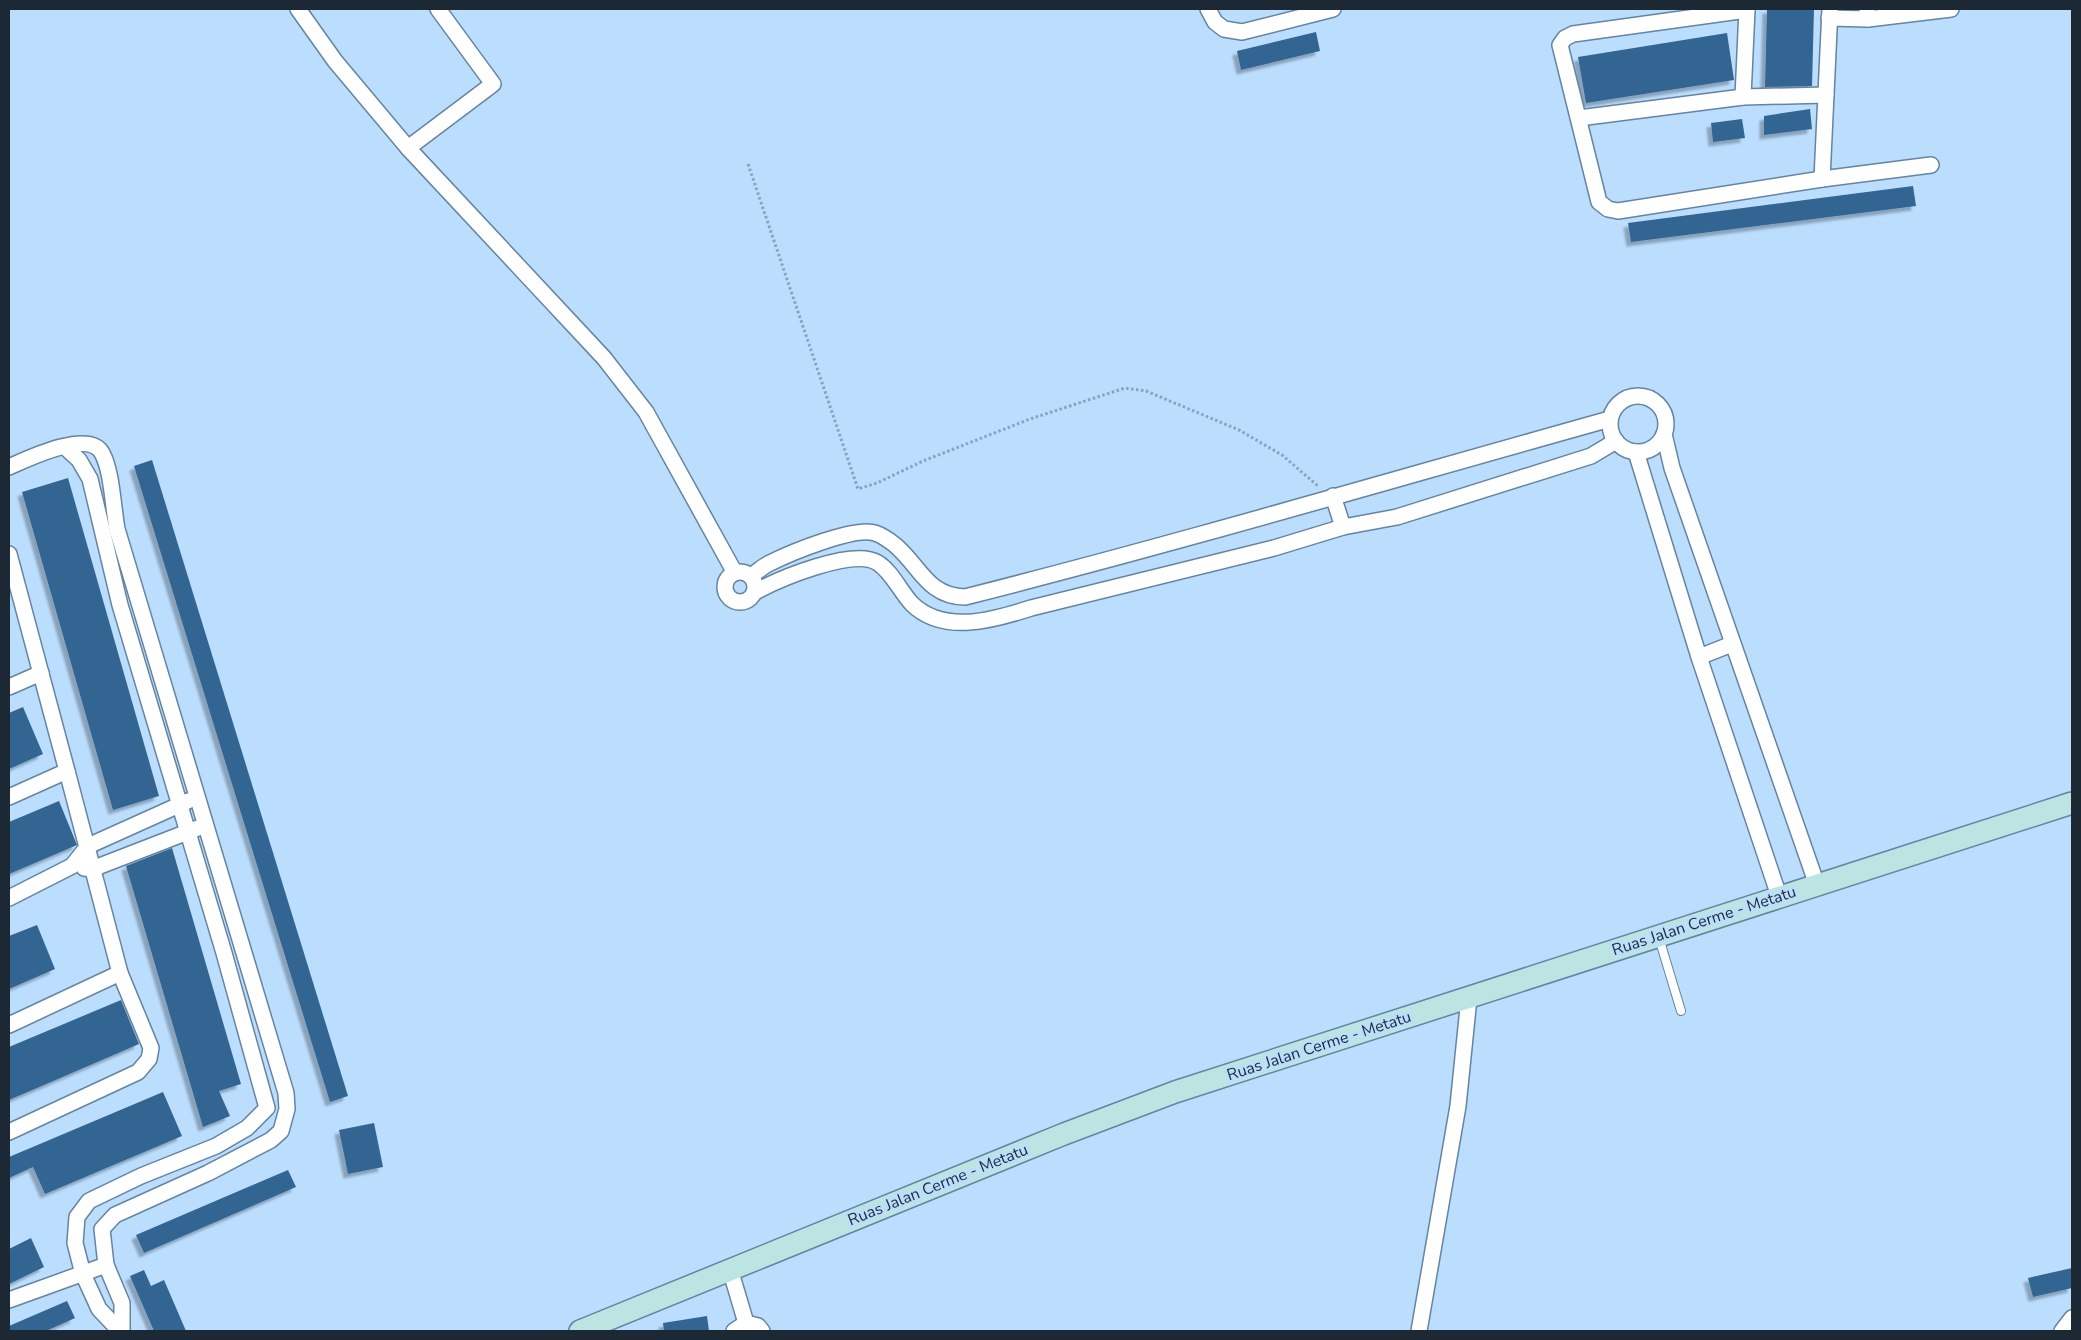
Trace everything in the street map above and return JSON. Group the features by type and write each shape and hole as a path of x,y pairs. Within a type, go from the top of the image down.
{"main road":[{"name":"Ruas Jalan Cerme - Metatu","path":"580,1331 1064,1134 1175,1092 2072,803"}],"street":[{"path":"298,9 335,61 408,148 592,344 634,396 646,412 735,573"},
{"path":"408,148 493,84 438,9"},
{"path":"1208,9 1215,22 1224,29 1242,32 1333,9"},
{"path":"1822,179 1830,14 1867,14 1952,9"},
{"path":"1743,98 1747,10 1687,14 1573,34 1565,38 1560,45 1599,202 1608,210 1618,211 1822,179 1932,165"},
{"path":"1579,118 1743,98 1826,95"},
{"path":"1664,434 1653,447 1636,452 1625,448 1616,441 1611,431 1610,419 1615,408 1623,400 1634,396 1646,397 1656,402 1663,411 1666,422 1664,434 1672,468 1817,886"},
{"path":"751,576 768,564 820,543 858,531 875,533 895,545 934,588 951,596 965,597 1145,551 1333,496 1610,419"},
{"path":"755,592 756,583 751,576 744,572 735,573 728,578 725,587 727,595 734,601 742,603 750,599 755,592 772,583 810,569 862,557 878,562 913,604 930,617 948,622 992,620 1031,608 1274,548 1343,527 1397,517 1591,456 1616,441"},
{"path":"9,467 34,456 78,442 90,444 102,452 107,468 117,529 286,1092 287,1109 281,1131 271,1140 208,1173 115,1215 102,1229 106,1265 122,1303 121,1331"},
{"path":"65,447 79,460 90,479 120,605 188,831 267,1108 284,1120"},
{"path":"1636,452 1698,657 1779,896"},
{"path":"1333,496 1343,527"},
{"path":"9,554 12,579 41,673 120,973 151,1048 149,1059 138,1072 9,1132"},
{"path":"1698,657 1732,644"},
{"path":"9,687 41,673"},
{"path":"9,797 67,771"},
{"path":"9,898 72,866 88,846 179,804 198,799"},
{"path":"72,866 92,869 206,825"},
{"path":"9,1025 120,973"},
{"path":"1419,1331 1458,1106 1469,998"},
{"path":"121,1331 99,1309 83,1274 75,1242 78,1218 89,1201 141,1176 216,1146 247,1128 267,1108"},
{"path":"9,1300 106,1265"},
{"path":"730,1269 740,1327 758,1326 762,1331"},
{"path":"2062,1331 2072,1318"}],"lane":[{"path":"1658,936 1681,1011"}],"path":[{"path":"748,164 858,489 878,483 923,461 1030,419 1125,388 1146,391 1239,430 1282,456 1333,496"}],"building":[{"path":"1767,9 1814,9 1812,86 1765,87"},
{"path":"1316,32 1320,51 1241,70 1237,51"},
{"path":"1727,33 1734,80 1586,103 1578,57"},
{"path":"1810,109 1812,129 1764,135 1764,116"},
{"path":"1742,119 1745,138 1713,142 1711,123"},
{"path":"1913,186 1916,206 1631,242 1628,223"},
{"path":"152,460 348,1096 330,1102 134,466"},
{"path":"68,478 159,796 113,810 22,492"},
{"path":"23,707 43,754 9,769 9,713"},
{"path":"59,801 77,845 9,874 9,822"},
{"path":"172,848 241,1084 219,1091 230,1116 203,1127 126,866"},
{"path":"37,925 55,969 9,989 9,936"},
{"path":"121,1000 139,1044 9,1100 9,1047"},
{"path":"163,1092 182,1136 45,1194 33,1167 9,1178 9,1157"},
{"path":"374,1123 383,1167 348,1174 339,1130"},
{"path":"288,1170 296,1187 144,1253 136,1235"},
{"path":"31,1238 44,1267 9,1284 9,1249"},
{"path":"2072,1268 2072,1288 2033,1297 2028,1278"},
{"path":"144,1270 151,1286 164,1280 186,1331 154,1331 130,1276"},
{"path":"67,1301 75,1318 46,1331 9,1331 9,1326"},
{"path":"707,1316 709,1331 664,1331 663,1323"}]}
